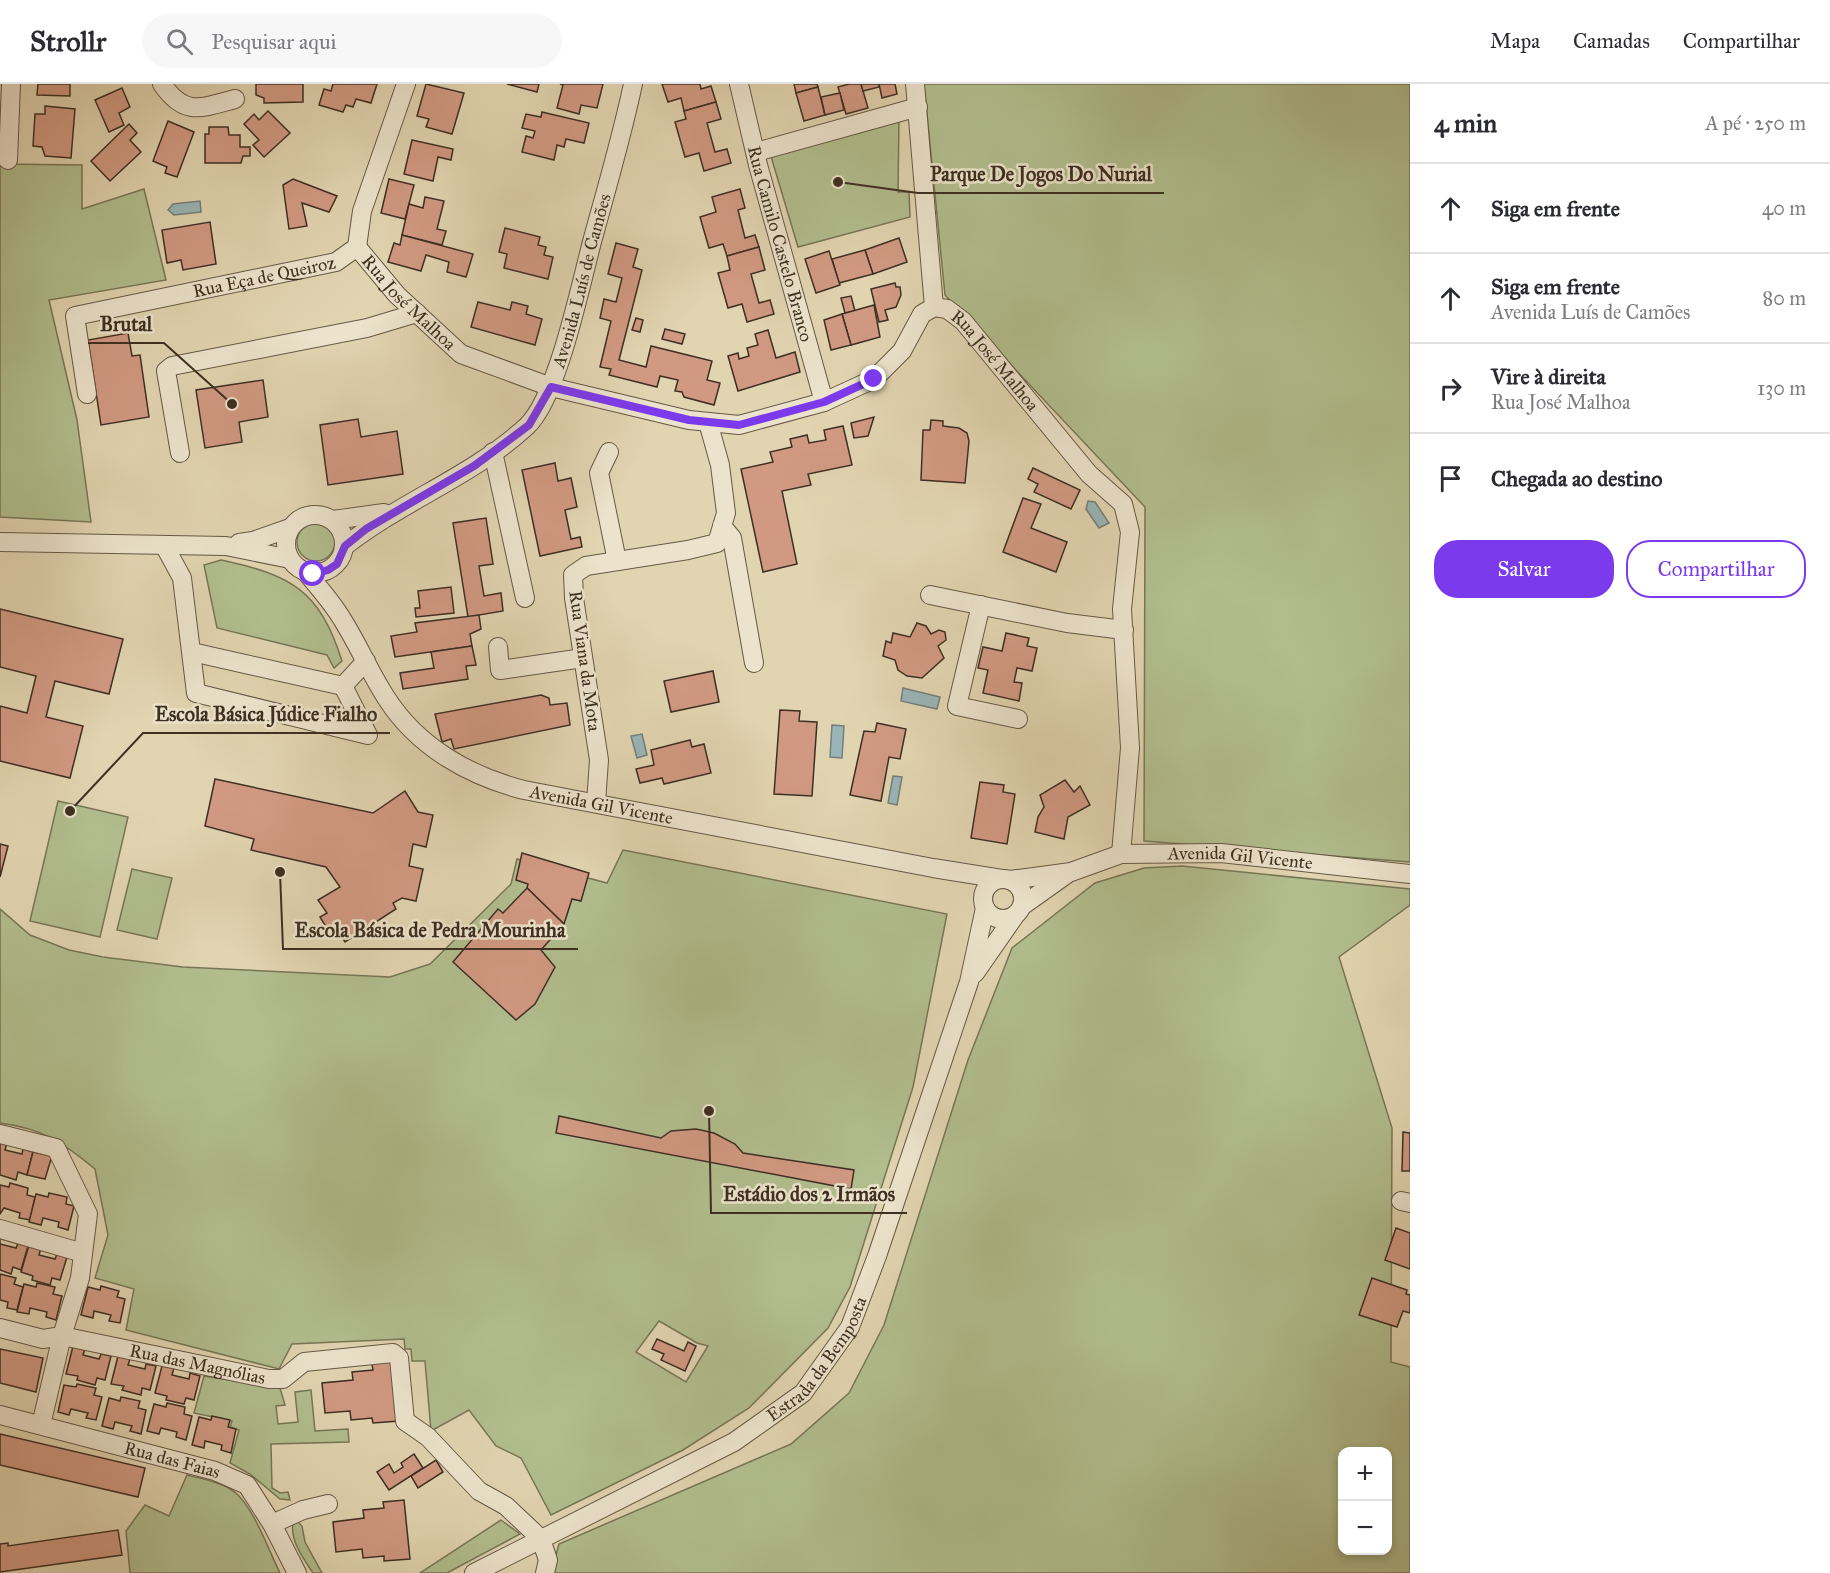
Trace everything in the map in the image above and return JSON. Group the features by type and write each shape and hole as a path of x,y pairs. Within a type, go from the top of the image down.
{"street":[{"path":"8,160 11,84"},
{"path":"162,84 174,101 198,108 235,99"},
{"name":"Rua Eça de Queiroz","path":"87,394 75,316 336,262 357,247 362,211 406,84"},
{"name":"Avenida Luís de Camões","path":"345,546 398,510 474,466 529,425 551,387 569,328 633,84"},
{"name":"Rua Camilo Castelo Branco","path":"739,84 824,402"},
{"path":"915,84 934,307"},
{"path":"756,152 918,107"},
{"name":"Rua José Malhoa","path":"357,247 397,295 461,354 551,387 708,422 739,425 824,402 874,379 902,351 922,314 934,307 947,309 963,321 1089,474 1123,504 1130,532 1122,609 1130,748 1121,854"},
{"path":"180,453 166,372 172,366 367,328 417,314"},
{"path":"708,422 720,465 726,513 722,526 732,538 754,663"},
{"path":"493,452 525,598"},
{"path":"609,452 599,473 617,561"},
{"path":"333,520 398,510"},
{"path":"226,546 253,542 290,528 306,516 325,516 333,520 344,536 345,546 337,564 328,570 313,574 306,572"},
{"name":"Rua Viana da Mota","path":"596,803 599,760 574,598 573,575 586,566 717,543 722,526"},
{"path":"290,528 285,543 290,559"},
{"path":"0,542 226,546 263,551 290,559 306,572 342,618"},
{"path":"164,545 182,578 196,693 368,735 343,687 192,652"},
{"path":"328,570 342,618"},
{"path":"930,595 1067,623 1124,630"},
{"path":"981,605 957,706 1018,719"},
{"name":"Avenida Gil Vicente","path":"342,618 387,699 408,725 444,758 510,787 933,868 1006,879 1071,872 1121,854 1221,853 1410,874"},
{"path":"498,647 500,670 583,658"},
{"path":"343,687 366,661"},
{"path":"933,868 965,885 999,918 1019,910 1071,872"},
{"path":"1006,879 1020,888 1019,910 969,982 986,889 995,880 1006,879"},
{"name":"Estrada da Bemposta","path":"474,1573 734,1442 803,1393 850,1328 877,1257 969,982"},
{"path":"0,1134 56,1149 88,1214 80,1278 62,1336 41,1425"},
{"path":"0,1229 83,1253"},
{"name":"Rua das Magnólias","path":"0,1328 43,1339 62,1336 269,1379 283,1379 304,1362 393,1353 399,1358 405,1421 428,1437 479,1491 506,1506 541,1539"},
{"name":"Rua das Faias","path":"0,1415 215,1471 247,1485 272,1524 297,1573"},
{"path":"272,1524 303,1510 328,1504"},
{"path":"541,1539 548,1560 545,1573"}],"green space":[{"path":"924,84 1410,84 1410,862 1144,841 1145,507 945,295"},
{"path":"899,118 898,192 909,192 910,217 798,247 770,153"},
{"path":"0,164 82,165 82,209 144,189 166,280 49,300 77,420 91,522 0,517"},
{"path":"316,523 329,529 335,542 329,555 316,561 303,555 297,542 303,529"},
{"path":"221,560 267,572 300,590 313,602 324,618 342,661 334,668 327,655 217,628 204,565"},
{"path":"58,801 128,817 100,937 30,921"},
{"path":"623,850 947,914 913,1087 850,1287 828,1328 749,1408 683,1450 551,1515 521,1458 496,1446 469,1410 431,1431 425,1361 412,1361 411,1349 405,1349 404,1339 292,1344 279,1369 126,1330 134,1289 95,1278 108,1235 95,1169 52,1138 29,1129 0,1123 0,909 30,935 69,950 103,957 183,967 390,977 430,964 511,884 517,859 607,883","holes":["659,1321 697,1343 708,1346 686,1382 636,1352"]},
{"path":"1182,866 1410,889 1410,905 1339,957 1392,1128 1391,1362 1410,1367 1410,1573 551,1573 559,1544 791,1444 849,1393 884,1325 968,1060 1012,948 1095,883 1144,868"},
{"path":"132,869 172,878 157,939 117,930"},
{"path":"204,1376 280,1388 285,1405 276,1406 278,1424 298,1422 295,1392 311,1390 315,1431 348,1429 349,1442 271,1444 272,1488 280,1493 288,1492 290,1500 280,1499 250,1474 230,1463 239,1430 230,1427 232,1421 194,1413"},
{"path":"187,1475 221,1484 238,1495 256,1522 280,1573 130,1573 126,1531 145,1505 169,1516"},
{"path":"501,1520 520,1534 447,1573 420,1573"},
{"path":"298,1522 302,1526 305,1542 322,1573 313,1573 298,1550 293,1524"}],"water":[{"path":"200,201 201,212 174,215 168,210 173,204"},
{"path":"1088,501 1095,502 1109,523 1099,528 1086,509"},
{"path":"903,688 940,697 937,709 901,701"},
{"path":"832,725 844,726 842,758 830,757"},
{"path":"642,734 647,755 637,758 631,736"},
{"path":"893,776 902,777 897,805 888,803"}],"building":[{"path":"38,84 70,84 70,96 37,95"},
{"path":"256,84 303,84 303,102 264,103 264,98 256,95"},
{"path":"333,84 377,84 371,103 356,99 353,107 346,105 343,112 319,105 324,89 331,91"},
{"path":"426,84 464,93 452,134 426,127 429,119 417,116"},
{"path":"507,84 539,84 537,92"},
{"path":"560,84 603,84 597,108 581,105 579,114 557,108 563,85"},
{"path":"662,84 700,84 701,89 711,86 716,102 684,111 681,98 668,102"},
{"path":"794,84 817,84 818,87 796,93"},
{"path":"861,84 868,108 846,114 838,87"},
{"path":"861,84 879,84 879,87 863,91"},
{"path":"879,84 895,84 897,94 882,98"},
{"path":"818,87 825,115 804,121 796,93"},
{"path":"122,88 130,107 119,113 124,125 109,132 95,100"},
{"path":"840,93 844,110 825,115 821,97"},
{"path":"716,102 721,119 707,123 715,152 727,149 731,163 704,171 699,153 685,157 675,122 686,119 684,111"},
{"path":"45,106 75,109 71,158 45,156 42,147 33,146 35,114 45,114"},
{"path":"268,111 290,133 264,157 253,145 259,140 244,124 254,114 259,120"},
{"path":"542,112 589,123 584,143 566,139 564,147 557,145 554,160 522,152 526,136 533,138 535,131 522,128 526,114 541,117"},
{"path":"168,121 194,132 177,177 165,173 167,167 153,161"},
{"path":"129,124 137,133 130,140 141,152 110,181 91,161"},
{"path":"209,127 228,127 229,135 240,135 240,147 250,147 250,156 243,156 241,163 205,163 205,134 209,134"},
{"path":"412,140 453,149 451,160 438,157 433,181 404,174"},
{"path":"293,179 337,196 329,212 302,203 307,226 289,229 283,185"},
{"path":"389,179 414,185 405,219 381,213"},
{"path":"740,189 745,208 738,210 745,238 755,235 759,247 727,256 723,244 709,248 700,217 716,212 712,197"},
{"path":"425,197 444,201 437,229 446,231 442,245 402,235 409,204 423,208"},
{"path":"210,222 216,264 183,270 181,260 167,263 162,230"},
{"path":"505,228 540,237 538,245 546,247 544,255 553,257 548,279 504,268 507,254 499,252"},
{"path":"402,235 473,254 466,277 447,272 449,262 426,255 421,271 388,262 394,243 400,245"},
{"path":"899,238 907,262 873,274 865,250"},
{"path":"616,243 638,249 633,267 642,270 619,360 646,367 651,346 712,361 707,380 720,383 714,405 684,397 682,392 675,391 678,380 660,376 657,387 609,375 611,369 600,367 611,321 600,318 604,299 616,302 622,278 608,274"},
{"path":"759,247 765,270 751,274 759,303 770,300 774,314 747,322 742,304 728,308 718,273 730,270 727,256"},
{"path":"865,250 873,274 839,283 832,259"},
{"path":"829,251 840,285 816,293 805,259"},
{"path":"895,283 896,287 900,287 901,295 896,307 885,310 888,320 879,322 871,289"},
{"path":"851,296 855,311 845,313 841,298"},
{"path":"478,302 510,310 512,302 528,306 526,314 542,319 535,345 471,327"},
{"path":"874,305 880,337 851,345 842,314"},
{"path":"842,314 851,345 831,350 824,320"},
{"path":"636,318 643,320 640,332 632,330"},
{"path":"665,329 685,334 682,344 662,339"},
{"path":"768,330 776,358 795,352 800,372 738,391 728,356 738,353 739,359 749,356 747,348 758,345 755,334"},
{"path":"128,333 132,356 140,355 149,417 101,425 88,340"},
{"path":"263,380 268,417 239,422 242,442 205,448 196,390"},
{"path":"874,417 868,436 854,438 851,423"},
{"path":"358,419 361,437 397,431 403,474 328,485 320,425"},
{"path":"931,420 943,421 943,426 959,428 967,433 969,441 965,483 921,480 923,430 930,430"},
{"path":"843,426 852,465 808,474 811,485 782,491 797,564 763,572 741,469 773,462 770,452 792,447 790,439 807,435 809,443 826,440 824,430"},
{"path":"555,463 558,481 571,478 577,507 565,510 571,539 580,537 582,547 540,556 522,470"},
{"path":"1033,468 1080,490 1071,509 1034,492 1038,484 1028,479"},
{"path":"1023,498 1041,504 1031,528 1067,542 1056,572 1003,552"},
{"path":"486,518 493,564 479,566 484,596 501,593 503,611 468,617 453,523"},
{"path":"451,587 454,613 416,617 415,608 420,608 418,591"},
{"path":"0,609 123,639 109,694 55,681 46,717 83,726 70,778 0,761 0,706 27,713 36,676 0,667"},
{"path":"479,615 481,629 470,634 472,646 395,657 391,636 417,632 415,623"},
{"path":"917,623 926,626 931,634 939,630 945,632 946,640 938,646 944,658 922,678 907,676 898,670 895,660 883,656 886,641 891,643 893,633 910,637"},
{"path":"1006,633 1029,638 1027,646 1037,648 1032,671 1017,668 1014,682 1022,683 1019,701 983,693 988,670 978,668 983,647 1002,651"},
{"path":"472,646 476,665 466,666 468,679 403,689 400,673 434,668 431,652"},
{"path":"713,671 719,702 671,712 664,681"},
{"path":"541,695 549,698 550,705 567,703 570,725 454,749 451,739 442,742 435,714"},
{"path":"780,710 800,711 799,721 817,722 812,796 774,794"},
{"path":"877,723 906,729 900,759 889,757 881,801 850,795 864,731 875,732"},
{"path":"690,740 692,747 704,744 711,773 664,784 662,778 640,783 636,769 654,765 651,750"},
{"path":"215,779 373,813 405,791 418,812 433,815 426,847 413,844 409,866 423,869 416,901 402,898 393,903 396,909 345,942 336,928 329,932 320,917 327,913 318,900 340,887 326,867 251,850 254,839 205,826"},
{"path":"1065,780 1074,792 1080,786 1090,805 1068,817 1064,839 1035,832 1038,817 1044,807 1040,795"},
{"path":"980,782 1004,785 1003,792 1015,794 1007,844 971,838"},
{"path":"0,844 8,846 0,877"},
{"path":"522,853 589,873 581,901 572,899 564,924 527,888 528,884 516,880"},
{"path":"527,888 564,924 541,950 555,967 535,1004 516,1020 453,962 498,909 503,913"},
{"path":"559,1116 661,1138 671,1131 696,1129 714,1133 735,1144 743,1153 854,1170 851,1189 556,1133"},
{"path":"1403,1132 1410,1133 1410,1171 1402,1171"},
{"path":"0,1141 7,1143 5,1150 22,1154 23,1149 33,1152 27,1175 18,1172 16,1180 0,1175"},
{"path":"33,1152 52,1156 45,1179 27,1175"},
{"path":"10,1183 28,1188 27,1195 35,1197 30,1220 19,1218 20,1213 4,1208 0,1214 0,1185 9,1187"},
{"path":"49,1193 67,1197 66,1204 74,1206 68,1230 58,1227 59,1222 43,1218 41,1225 29,1222 36,1194 48,1197"},
{"path":"1396,1228 1410,1233 1410,1269 1385,1260"},
{"path":"18,1243 28,1246 21,1270 13,1267 11,1274 0,1270 0,1244 16,1248"},
{"path":"29,1245 41,1248 39,1255 55,1259 57,1254 67,1257 60,1280 52,1278 50,1285 32,1280 33,1276 21,1272"},
{"path":"0,1274 16,1278 14,1284 23,1287 17,1310 7,1308 8,1302 0,1300"},
{"path":"1372,1278 1407,1290 1406,1294 1410,1295 1410,1313 1403,1311 1397,1327 1359,1315"},
{"path":"37,1283 55,1287 53,1294 62,1296 56,1320 46,1317 47,1312 30,1308 29,1314 17,1312 24,1284 36,1287"},
{"path":"101,1286 119,1291 117,1297 125,1299 120,1323 109,1321 111,1315 94,1311 93,1318 81,1315 88,1287 100,1290"},
{"path":"657,1339 684,1351 688,1342 696,1346 685,1371 661,1360 664,1354 652,1349"},
{"path":"73,1346 85,1349 83,1355 99,1359 101,1354 111,1356 105,1380 97,1378 95,1385 77,1380 78,1376 66,1374"},
{"path":"0,1349 43,1358 36,1392 0,1383"},
{"path":"118,1356 130,1359 128,1365 145,1369 146,1364 156,1366 150,1390 142,1388 141,1395 122,1390 124,1386 111,1384"},
{"path":"393,1361 399,1421 373,1423 372,1418 351,1420 350,1411 325,1413 322,1383 353,1380 352,1372 373,1370 372,1364"},
{"path":"162,1366 174,1368 172,1375 189,1379 190,1373 200,1376 194,1400 186,1398 184,1404 166,1400 167,1396 155,1393"},
{"path":"77,1384 96,1388 94,1395 102,1397 96,1420 86,1418 88,1413 71,1409 69,1415 58,1412 64,1385 76,1387"},
{"path":"121,1397 140,1401 138,1408 146,1410 141,1434 130,1431 132,1426 115,1422 113,1429 102,1426 109,1398 120,1401"},
{"path":"167,1403 185,1407 184,1414 192,1416 186,1440 176,1437 177,1432 161,1428 159,1434 147,1431 154,1404 166,1407"},
{"path":"212,1416 230,1420 228,1427 236,1429 231,1453 221,1450 222,1445 205,1441 204,1448 192,1445 199,1417 211,1420"},
{"path":"0,1434 145,1468 138,1497 0,1465"},
{"path":"414,1454 423,1468 389,1490 377,1472 389,1464 394,1473 403,1467 401,1463"},
{"path":"436,1460 443,1472 418,1488 411,1476"},
{"path":"404,1500 410,1559 384,1561 384,1556 363,1558 362,1549 336,1552 333,1522 364,1518 363,1510 384,1508 383,1502"},
{"path":"118,1530 122,1555 0,1572 0,1544 8,1543 8,1546"}],"place":[{"name":"Parque De Jogos Do Nurial","path":"838,182"},
{"name":"Brutal","path":"232,404"},
{"name":"Escola Básica Júdice Fialho","path":"70,811"},
{"name":"Escola Básica de Pedra Mourinha","path":"280,872"},
{"name":"Estádio dos 2 Irmãos","path":"709,1111"}],"route":[{"path":"313,574 321,573 337,564 345,546 366,529 416,502 474,466 529,425 551,387 689,420 739,425 824,402 874,379"}]}
